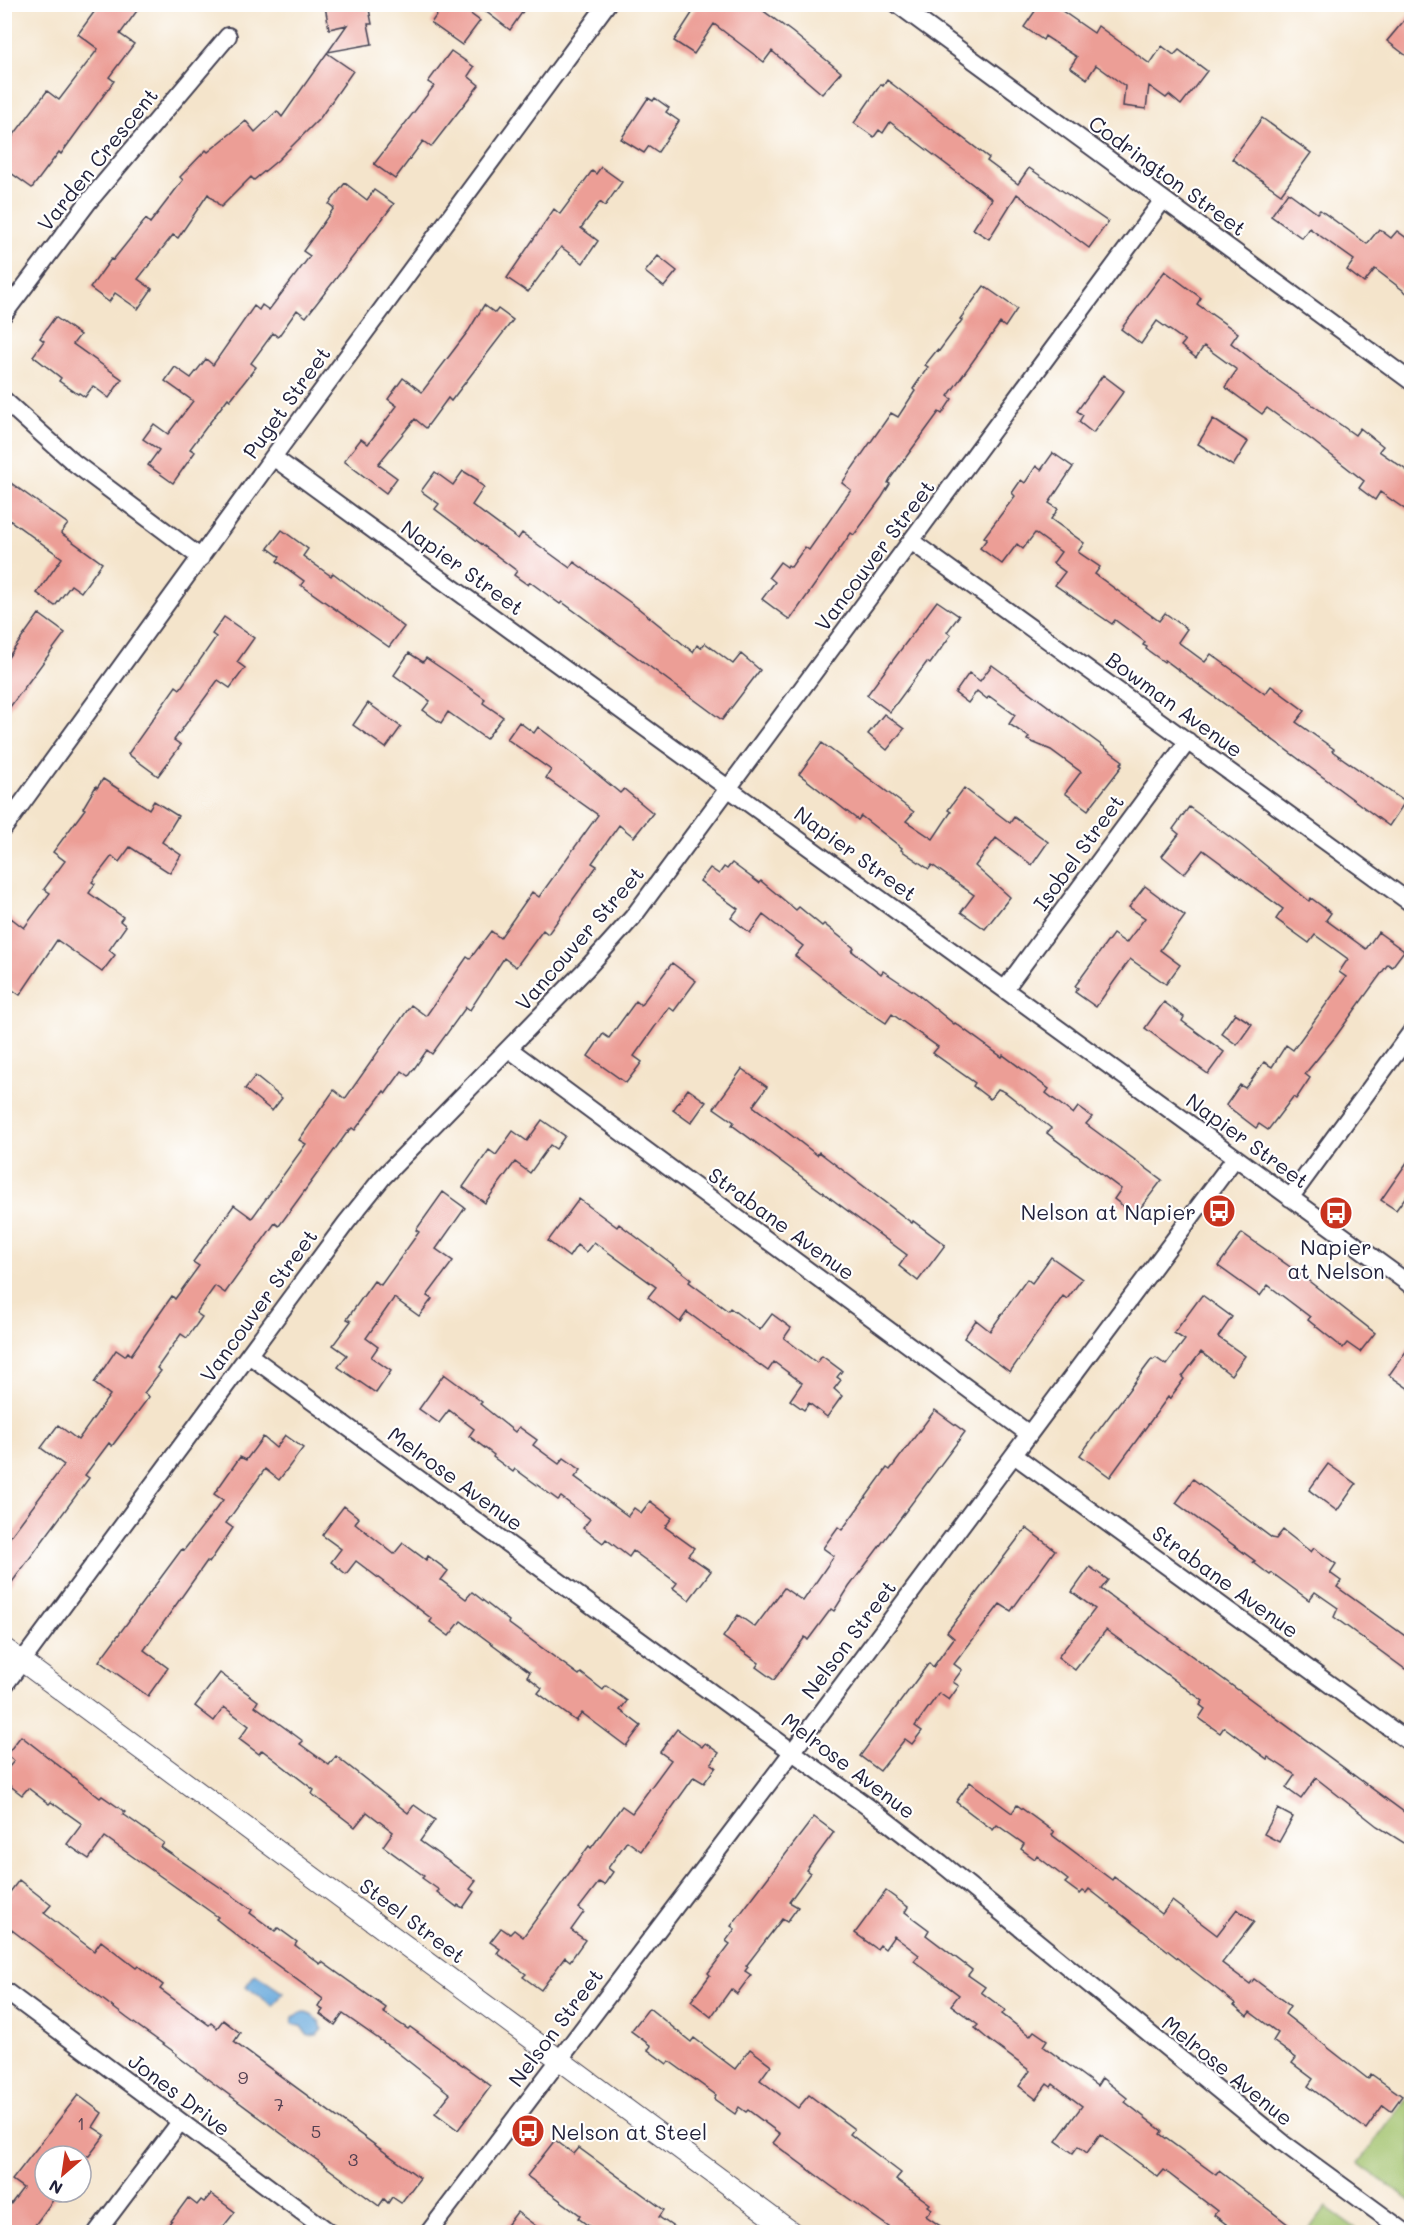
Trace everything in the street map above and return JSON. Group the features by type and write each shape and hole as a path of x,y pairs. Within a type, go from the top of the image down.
{"street":[{"name":"Puget Street","path":"4,828 606,4"},
{"name":"Codrington Street","path":"897,4 1412,382"},
{"name":"Varden Crescent","path":"4,314 89,201 228,36"},
{"name":"Vancouver Street","path":"4,1686 346,1223 383,1177 587,968 633,916 1163,200"},
{"path":"4,400 73,462 201,558"},
{"name":"Napier Street","path":"273,457 1412,1286"},
{"name":"Bowman Avenue","path":"911,541 1412,904"},
{"name":"Isobel Street","path":"1005,989 1188,741"},
{"path":"1290,1198 1412,1031"},
{"name":"Strabane Avenue","path":"509,1049 1029,1434"},
{"name":"Nelson Street","path":"429,2232 793,1751 1235,1158"},
{"name":"Melrose Avenue","path":"249,1355 793,1751 941,1863 1282,2142 1405,2232"},
{"name":"Strabane Avenue","path":"1014,1455 1412,1744"},
{"name":"Steel Street","path":"4,1648 792,2232"},
{"name":"Jones Drive","path":"4,1990 329,2232"},
{"path":"97,2232 180,2122"}],"green space":[{"path":"1411,2092 1411,2202 1358,2163"},
{"path":"1326,2207 1361,2232 1307,2232"}],"water":[{"path":"255,1974 283,1993 273,2006 246,1986"},
{"path":"303,2012 320,2022 322,2029 317,2035 308,2036 300,2025 292,2024 293,2017"}],"building":[{"path":"100,4 142,4 120,34 134,44 109,77 114,81 61,154 59,152 32,188 4,168 4,129 13,136 47,91 59,100 98,49 78,34"},
{"path":"368,4 372,24 368,24 372,44 328,52 347,25 329,29 325,6"},
{"path":"444,4 457,4 480,21 462,45 431,23"},
{"path":"476,4 528,4 510,30"},
{"path":"698,4 754,4 841,72 822,94 772,51 764,62 714,24 694,54 674,41"},
{"path":"1040,4 1052,4 1094,33 1098,26 1150,64 1162,46 1174,55 1179,50 1207,71 1181,105 1169,95 1166,98 1149,86 1146,109 1123,106 1125,86 1096,65 1087,79 1070,67 1077,57 1045,36 1043,40 1024,27"},
{"path":"1412,11 1412,60 1387,41"},
{"path":"451,51 474,67 468,76 479,85 431,147 423,141 395,179 374,164 434,86 428,82"},
{"path":"327,53 353,71 320,118 278,160 254,180 251,177 221,207 208,194 178,238 173,235 138,279 152,289 138,309 115,293 109,302 90,288 111,259 113,260 146,219 150,223 183,180 180,177 206,150 208,152 246,121 255,132 277,111 282,117"},
{"path":"887,80 989,158 987,161 1018,184 1029,168 1108,222 1089,248 1017,194 989,239 973,229 992,199 890,122 883,133 879,130 874,137 854,123 881,84 883,86"},
{"path":"648,98 653,101 655,98 669,108 666,112 679,121 658,152 649,146 644,153 621,139"},
{"path":"1262,118 1311,153 1281,194 1232,159"},
{"path":"601,167 622,182 605,206 600,202 581,228 598,241 583,263 561,247 528,292 507,278 554,209 560,214 592,171 596,174"},
{"path":"345,183 367,200 374,190 394,204 306,317 297,310 278,337 273,333 251,363 256,367 230,400 228,398 190,449 195,452 173,483 148,465 159,450 143,439 154,424 168,434 193,401 165,381 175,367 191,378 206,359 213,365 254,306 259,310 262,305 269,310 310,256 303,251 334,208 329,204"},
{"path":"1288,192 1317,213 1320,210 1367,244 1379,229 1391,238 1397,231 1412,242 1412,297 1375,269 1364,283 1347,270 1354,260 1309,228 1302,238 1271,216"},
{"path":"658,256 677,271 664,287 645,272"},
{"path":"1165,271 1201,298 1197,304 1238,333 1231,343 1276,379 1355,435 1360,428 1383,446 1379,451 1412,474 1412,514 1380,492 1375,500 1359,488 1364,481 1313,441 1267,408 1262,414 1225,387 1237,370 1204,346 1196,358 1181,346 1185,341 1157,321 1141,344 1121,329"},
{"path":"984,286 1017,309 1005,327 1000,323 948,396 952,399 942,414 939,412 890,479 888,483 890,484 882,497 854,535 851,533 790,620 762,599 775,582 769,577 780,562 791,567 805,547 809,550 851,490 842,483 891,413 898,417 928,367 925,365 937,350 939,351"},
{"path":"484,305 495,313 498,309 513,320 451,401 448,398 426,428 415,419 378,464 397,478 386,493 344,461 361,439 368,444 397,406 388,399 403,378 422,392 469,330"},
{"path":"55,317 80,335 73,344 122,379 109,398 93,386 85,397 78,394 59,381 61,378 33,356 44,341 40,338"},
{"path":"1103,375 1124,391 1093,433 1079,422 1083,415 1077,411"},
{"path":"1213,419 1248,442 1233,466 1198,444"},
{"path":"1053,453 1073,467 1049,503 1058,509 1051,519 1084,543 1078,552 1100,567 1095,574 1159,621 1165,613 1187,629 1178,642 1205,662 1211,654 1265,694 1271,686 1305,711 1296,722 1334,749 1332,751 1405,802 1389,826 1165,660 1164,662 1146,649 1147,647 1143,645 1145,642 1115,620 1112,624 1055,585 1065,572 1053,563 1061,552 1035,533 1023,549 1017,544 1002,564 980,548 987,539 984,537 1015,496 1012,493 1021,480 1025,483 1036,466 1041,470"},
{"path":"463,471 478,480 477,482 484,487 472,505 518,539 522,533 570,568 574,562 638,608 693,652 697,645 701,648 705,643 733,664 741,654 760,670 722,720 562,602 560,604 530,582 528,585 514,575 517,571 435,509 439,504 421,491 435,472 453,485"},
{"path":"4,478 68,524 61,533 102,563 81,592 71,585 55,606 37,593 62,558 4,516"},
{"path":"282,530 308,549 303,556 331,576 333,573 404,627 389,647 301,585 304,581 277,561 280,557 268,548"},
{"path":"937,601 959,616 947,632 951,635 930,664 927,662 890,712 867,695"},
{"path":"39,614 65,633 4,715 4,663"},
{"path":"224,617 254,638 237,662 245,668 230,688 218,680 174,740 181,745 158,776 128,754 176,686 180,689 216,637 212,634"},
{"path":"409,653 423,662 426,658 450,674 485,699 483,703 503,717 486,739 448,712 441,723 423,710 430,701 394,675"},
{"path":"992,665 1123,761 1120,764 1122,766 1088,810 1065,793 1081,772 1051,750 1027,740 1029,737 1009,724 1015,715 989,696 987,699 977,691 968,703 955,693 969,673 980,681"},
{"path":"368,703 401,727 386,748 353,725"},
{"path":"884,714 904,729 887,750 868,734"},
{"path":"519,722 534,733 538,727 586,763 620,793 624,789 653,813 634,837 619,825 592,863 597,866 548,934 543,930 516,967 504,958 470,1010 466,1007 432,1054 427,1050 409,1076 402,1071 355,1130 352,1128 346,1134 279,1226 275,1223 225,1293 215,1286 196,1313 202,1317 187,1338 181,1334 157,1368 161,1371 144,1393 149,1397 112,1446 109,1443 85,1475 89,1478 4,1593 4,1545 64,1465 41,1448 58,1425 78,1440 110,1395 94,1383 116,1350 125,1356 128,1352 131,1355 172,1296 175,1299 199,1266 193,1262 234,1205 252,1218 306,1144 299,1140 334,1090 345,1099 411,1005 426,1016 467,957 470,959 491,931 500,938 532,892 539,897 598,815 546,778 551,770 507,739"},
{"path":"822,743 914,812 906,821 933,839 951,812 948,810 964,788 1010,823 1014,817 1048,842 1032,865 996,838 975,866 1010,897 985,929 961,912 974,895 932,865 929,869 901,850 902,848 861,816 858,820 799,774"},
{"path":"103,779 149,809 154,801 178,816 162,842 181,855 170,873 130,847 119,862 112,856 92,882 95,884 89,893 123,917 120,921 126,926 109,950 115,955 102,972 57,940 20,995 4,984 4,928 11,918 24,928 50,893 44,889 65,861 53,852 85,809 83,808 96,786 97,788"},
{"path":"1189,807 1242,846 1309,901 1311,898 1331,913 1326,920 1366,949 1378,932 1404,951 1392,967 1388,964 1336,1036 1305,1074 1310,1078 1296,1099 1293,1097 1268,1130 1259,1124 1256,1128 1226,1105 1240,1085 1245,1088 1264,1062 1272,1067 1286,1045 1293,1050 1346,977 1339,972 1348,959 1315,935 1309,943 1276,919 1283,909 1203,850 1184,874 1162,856 1179,834 1173,829"},
{"path":"732,863 759,883 761,881 796,910 799,907 822,926 824,924 854,948 852,951 881,974 883,971 916,993 954,1024 1002,1057 1003,1055 1049,1089 1046,1093 1073,1114 1078,1107 1092,1117 1086,1124 1162,1180 1135,1215 1114,1199 1121,1189 1047,1133 1051,1128 1005,1092 998,1089 990,1099 973,1086 975,1083 933,1053 938,1047 892,1014 886,1023 846,996 795,956 803,946 763,915 750,933 731,918 738,909 700,881 710,868 719,874 724,867 727,869"},
{"path":"1145,886 1185,916 1160,950 1180,965 1166,984 1130,959 1096,1007 1075,992 1078,988 1075,986 1113,934 1126,943 1145,918 1129,907"},
{"path":"672,963 696,981 674,1011 669,1007 634,1056 642,1062 626,1083 588,1056 603,1034 609,1038 636,1001 641,1005"},
{"path":"1164,1002 1184,1017 1182,1021 1224,1052 1208,1074 1145,1028"},
{"path":"1235,1013 1252,1024 1237,1045 1221,1033"},
{"path":"742,1069 767,1087 753,1106 817,1155 819,1152 912,1223 913,1221 945,1245 918,1281 899,1266 907,1255 732,1125 734,1122 714,1108"},
{"path":"255,1076 282,1098 272,1111 245,1089"},
{"path":"688,1089 706,1102 691,1123 673,1110"},
{"path":"542,1120 565,1136 556,1149 550,1145 530,1173 515,1162 485,1203 463,1187 489,1150 496,1155 513,1131 527,1141"},
{"path":"1412,1155 1412,1188 1396,1210 1381,1200"},
{"path":"443,1192 465,1208 436,1249 453,1261 427,1296 432,1299 419,1316 394,1298 366,1338 378,1347 371,1357 391,1371 376,1393 338,1367 347,1355 333,1345 351,1321 347,1319 374,1281 381,1285 419,1232 416,1230"},
{"path":"579,1199 617,1227 619,1224 667,1260 691,1279 689,1282 728,1311 730,1308 760,1330 772,1314 791,1328 784,1338 817,1363 822,1356 842,1371 837,1377 841,1380 834,1389 842,1396 827,1417 809,1403 804,1410 790,1400 802,1383 774,1362 768,1371 687,1312 680,1322 648,1297 656,1287 594,1242 586,1252 577,1245 569,1257 548,1241"},
{"path":"1242,1233 1296,1271 1375,1333 1360,1352 1347,1343 1343,1348 1308,1320 1310,1317 1268,1285 1260,1296 1218,1266"},
{"path":"1051,1257 1082,1279 1067,1299 1063,1296 1010,1372 964,1338 976,1320 990,1331 1027,1279 1032,1283"},
{"path":"1202,1295 1232,1317 1218,1337 1245,1356 1231,1375 1201,1352 1182,1377 1184,1379 1170,1398 1168,1397 1110,1477 1080,1455 1152,1359 1156,1358 1166,1365 1185,1340 1174,1333"},
{"path":"1412,1343 1412,1391 1389,1375"},
{"path":"444,1374 482,1402 480,1404 515,1432 519,1427 537,1440 533,1445 559,1464 564,1458 581,1470 575,1477 628,1516 634,1508 641,1513 650,1501 672,1518 665,1527 694,1548 688,1555 711,1571 689,1600 673,1588 677,1583 633,1551 629,1557 606,1539 603,1543 583,1528 590,1519 561,1497 558,1500 515,1469 513,1472 493,1457 494,1455 469,1436 474,1429 449,1410 439,1423 419,1409"},
{"path":"935,1410 965,1432 849,1587 834,1611 831,1609 808,1640 805,1637 774,1680 756,1667 759,1663 723,1637 738,1615 755,1627 784,1588 803,1601 834,1556 823,1548 838,1527 842,1530 887,1468 890,1470"},
{"path":"285,1435 303,1448 279,1480 265,1469 226,1523 233,1528 144,1650 168,1668 148,1696 99,1661 182,1549 184,1550 223,1500 214,1494 240,1457 246,1460 263,1437 276,1448"},
{"path":"1328,1464 1356,1484 1337,1511 1309,1490"},
{"path":"1193,1479 1272,1538 1276,1539 1283,1530 1311,1552 1314,1548 1336,1564 1330,1573 1341,1581 1337,1587 1412,1641 1412,1661 1405,1669 1334,1617 1338,1608 1315,1592 1309,1600 1272,1573 1270,1575 1253,1562 1255,1561 1176,1503"},
{"path":"344,1506 359,1518 355,1523 394,1554 403,1543 426,1560 428,1556 448,1571 441,1580 466,1599 472,1592 509,1621 508,1623 579,1675 581,1673 603,1690 606,1686 627,1701 620,1710 641,1726 626,1746 582,1713 576,1721 538,1693 542,1688 527,1676 530,1672 461,1621 449,1636 430,1622 432,1619 356,1561 346,1574 331,1562 341,1549 322,1535"},
{"path":"1026,1528 1055,1550 1011,1611 1000,1604 954,1664 962,1670 953,1682 959,1686 949,1700 939,1693 915,1726 922,1731 912,1744 905,1739 880,1771 860,1756 929,1663 933,1667 954,1638 947,1632"},
{"path":"1090,1567 1108,1580 1101,1589 1412,1818 1412,1848 1377,1826 1316,1778 1301,1799 1286,1788 1295,1775 1268,1757 1267,1759 1224,1727 1220,1733 1199,1718 1205,1709 1200,1705 1203,1701 1106,1630 1075,1670 1058,1657 1095,1609 1072,1592"},
{"path":"220,1673 258,1701 255,1706 303,1741 300,1744 329,1765 336,1756 408,1813 414,1805 435,1820 420,1841 476,1881 470,1889 474,1892 463,1908 458,1905 457,1907 437,1892 439,1890 422,1878 424,1876 383,1846 393,1832 367,1812 355,1827 312,1794 314,1790 262,1750 259,1754 239,1739 249,1726 224,1707 214,1721 195,1706"},
{"path":"677,1729 702,1747 705,1743 719,1753 711,1764 716,1767 704,1783 694,1777 641,1851 627,1841 608,1868 613,1872 604,1885 599,1882 579,1908 584,1912 571,1930 585,1940 570,1961 565,1957 541,1990 523,1977 526,1974 497,1953 500,1949 490,1942 501,1928 510,1934 514,1930 523,1937 589,1846 591,1848 622,1806 632,1813 671,1760 660,1752"},
{"path":"21,1736 100,1798 102,1796 125,1812 123,1814 164,1843 161,1847 252,1910 250,1913 275,1931 278,1928 297,1942 295,1945 320,1964 322,1962 386,2008 383,2012 408,2029 410,2027 491,2086 458,2130 435,2113 450,2094 393,2049 343,2014 335,2025 320,2014 323,2010 318,2007 323,1999 240,1938 216,1919 218,1917 105,1837 89,1859 67,1844 82,1824 28,1788 22,1795 4,1781 4,1773 14,1761 6,1755"},
{"path":"970,1782 1012,1813 1017,1805 1054,1832 1052,1835 1112,1880 1114,1877 1162,1914 1172,1901 1217,1935 1237,1909 1254,1922 1222,1963 1250,1984 1254,1979 1290,2006 1285,2014 1368,2079 1371,2074 1402,2096 1391,2111 1383,2105 1366,2129 1308,2086 1313,2079 1292,2063 1296,2058 1273,2041 1278,2033 1250,2012 1247,2016 1234,2005 1236,2004 1089,1889 1086,1893 1083,1891 1080,1894 1065,1883 1068,1880 1037,1856 1035,1859 1021,1849 1024,1844 997,1825 993,1830 956,1802"},
{"path":"1278,1809 1293,1817 1279,1842 1264,1834"},
{"path":"814,1817 834,1832 806,1870 810,1873 789,1902 798,1907 787,1922 782,1919 746,1966 748,1967 745,1971 751,1975 737,1994 731,1989 711,2017 691,2001 730,1944 726,1941 735,1929 731,1926"},
{"path":"19,1880 51,1905 44,1913 94,1951 101,1941 163,1985 160,1989 209,2025 211,2023 217,2028 223,2020 240,2033 234,2042 420,2178 401,2203 392,2197 388,2203 384,2199 379,2206 4,1924 4,1900"},
{"path":"886,1891 908,1907 905,1912 929,1930 926,1935 972,1970 968,1975 985,1987 981,1992 1005,2010 1002,2014 1030,2036 1034,2031 1047,2040 1043,2046 1097,2086 1102,2078 1127,2098 1125,2102 1162,2131 1160,2134 1216,2175 1219,2171 1298,2232 1237,2232 1214,2215 1217,2211 1164,2170 1158,2177 1100,2134 1087,2153 1078,2146 1073,2153 1056,2141 1082,2106 1053,2084 1051,2087 1047,2084 1036,2099 1019,2086 1030,2071 990,2041 975,2028 978,2025 951,2005 959,1995 914,1961 919,1955 894,1936 885,1949 880,1945 877,1949 855,1933"},
{"path":"649,2008 691,2042 694,2038 735,2069 750,2049 771,2065 760,2080 798,2108 809,2095 854,2129 850,2134 901,2173 896,2179 930,2204 928,2206 932,2209 926,2216 949,2232 896,2232 773,2143 780,2134 748,2110 746,2112 739,2107 735,2114 714,2099 716,2095 669,2061 667,2064 648,2050 651,2046 631,2031"},
{"path":"78,2095 102,2113 93,2127 105,2135 93,2151 93,2144 40,2144"},
{"path":"555,2140 574,2154 579,2148 664,2210 659,2217 681,2232 597,2232 578,2218 580,2215 527,2176"},
{"path":"33,2153 33,2204 50,2204 30,2232 4,2232 4,2213 23,2188 12,2180"},
{"path":"211,2194 235,2212 219,2232 163,2232 188,2198 197,2205 201,2200 204,2202"},
{"path":"517,2212 544,2232 502,2232"}],"place":[{"name":"Nelson at Napier","path":"1219,1211"},
{"name":"Napier at Nelson","path":"1336,1213"},
{"name":"Nelson at Steel","path":"528,2131"}]}
